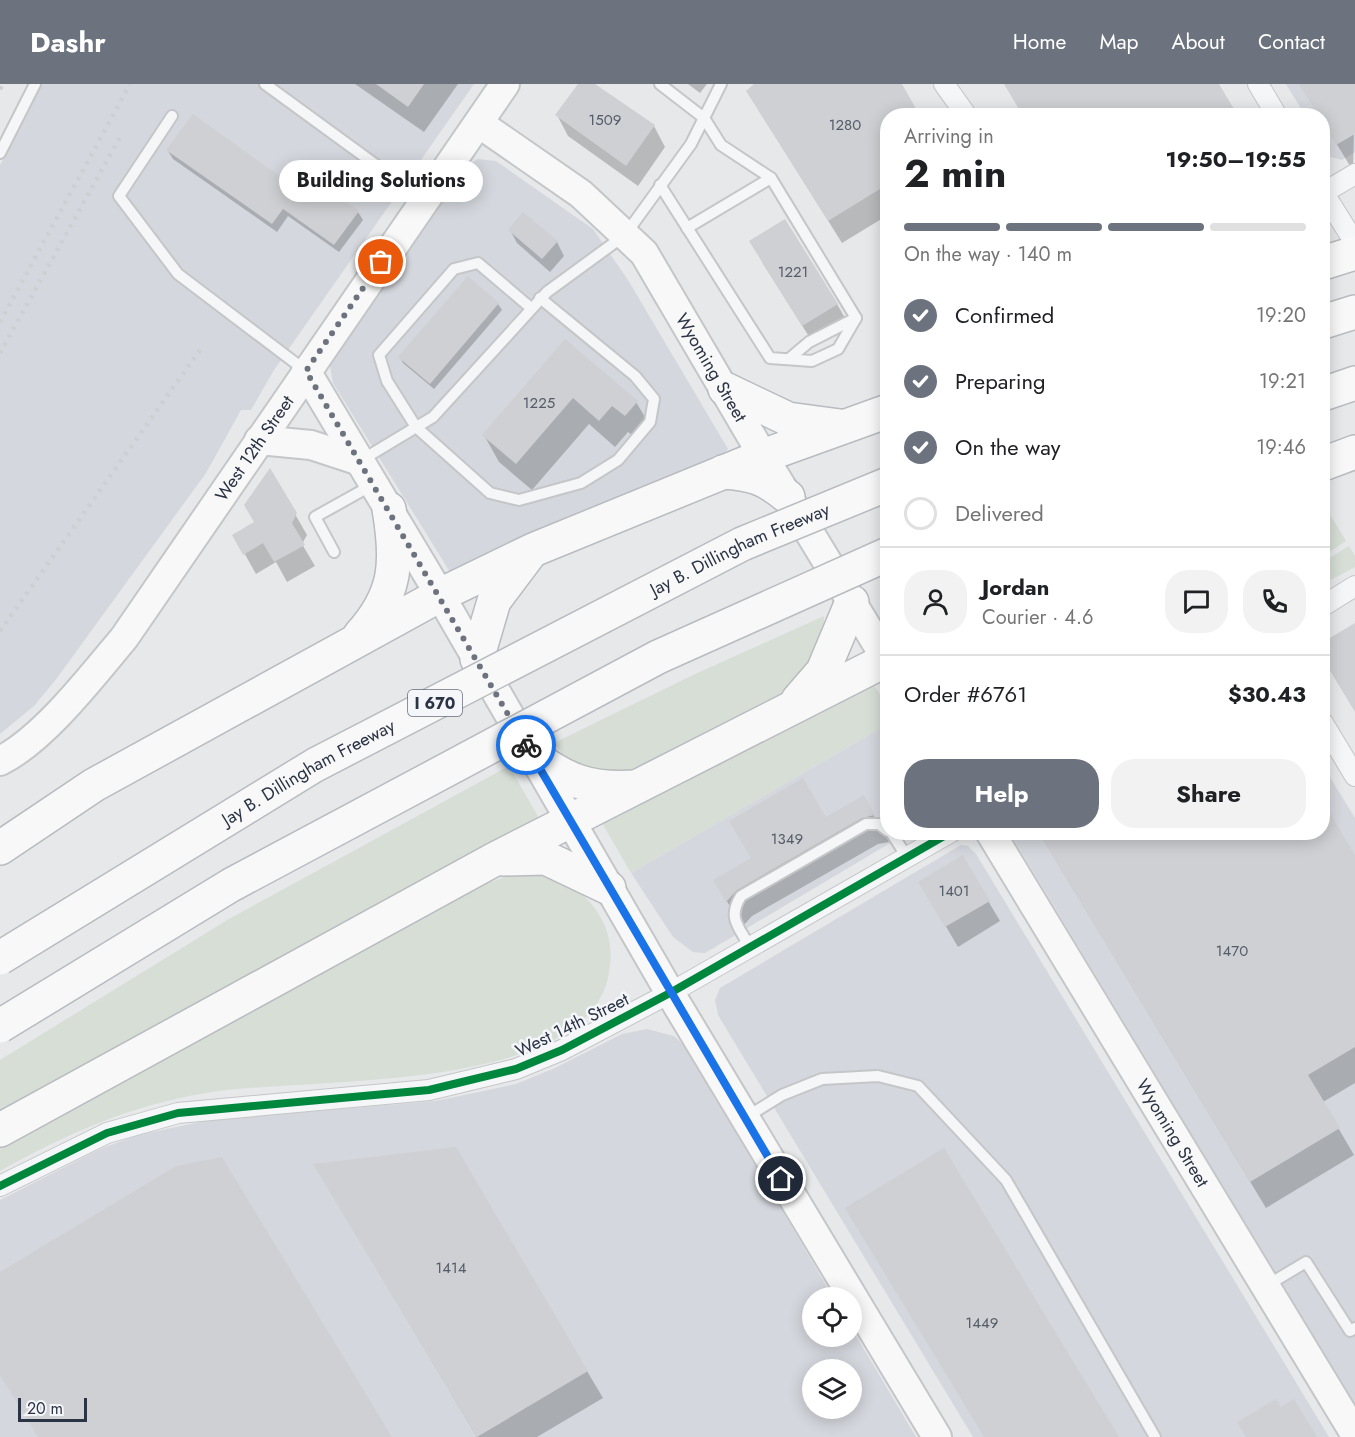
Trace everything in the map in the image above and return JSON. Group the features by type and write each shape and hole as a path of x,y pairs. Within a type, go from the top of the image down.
{"highway":[{"path":"1330,261 1355,253"},
{"path":"1330,320 1355,312"},
{"path":"1330,391 1355,383"},
{"path":"725,389 788,419 844,427"},
{"path":"0,848 94,785 440,595 533,549 763,456 880,414"},
{"path":"1330,461 1355,452"},
{"path":"723,472 748,474 769,482 788,497"},
{"path":"353,643 379,614 392,582 395,543 374,484"},
{"name":"Jay B. Dillingham Freeway","path":"0,958 315,765 742,544 880,487"},
{"path":"477,659 494,602 533,549"},
{"path":"0,1026 231,885 658,657 880,558"},
{"path":"793,706 822,671 852,602"},
{"path":"0,1130 495,859 880,664"},
{"path":"531,754 556,774 587,786 614,788 640,786"},
{"path":"495,859 546,858 609,888"}],"main road":[{"name":"West 12th Street","path":"0,761 13,755 73,700 124,638 424,200 480,124 505,84"},
{"name":"Wyoming Street","path":"480,124 581,194 644,253 763,456 880,647"},
{"path":"306,371 440,595 670,993 937,1437"},
{"path":"259,440 310,445 374,484"},
{"name":"Wyoming Street","path":"995,840 1355,1434"}],"street":[{"path":"944,84 961,108"},
{"path":"1258,84 1272,108"},
{"path":"1330,188 1355,174"},
{"path":"1330,203 1355,243"},
{"path":"1330,602 1355,586"},
{"path":"1330,735 1355,776"},
{"name":"West 14th Street","path":"0,1186 107,1133 178,1113 429,1090 516,1069 562,1050 670,993 937,840"}],"lane":[{"path":"0,153 35,84"},
{"path":"265,84 424,200"},
{"path":"660,84 704,118 721,145 771,178 856,318"},
{"path":"334,552 315,517 374,484 416,427 433,417 540,298 625,235 692,144 721,84"},
{"path":"172,116 119,196 178,274 306,371"},
{"path":"687,228 771,178"},
{"path":"660,186 770,358 812,361 838,348 856,318"},
{"path":"531,308 478,263 454,269 379,355 387,381 416,427 490,493 519,500 581,483 618,460 650,423 654,399 635,376 540,298"},
{"path":"790,358 808,342 856,318"},
{"path":"750,947 734,918 734,908 741,896 866,824 880,825"},
{"path":"895,840 907,857"},
{"path":"745,1118 782,1095 822,1079 878,1076 918,1086 1006,1180 1155,1437"},
{"path":"1265,1286 1306,1262 1350,1331 1355,1328"}],"shaded area":[{"path":"42,84 474,84 274,370 251,410 241,410 206,473 57,678 34,706 0,734 0,165"},
{"path":"1286,84 1355,84 1355,152 1342,160 1330,157 1330,108 1301,108"},
{"path":"478,159 496,161 593,229 628,280 728,449 723,455 450,572 333,383 330,366 334,355 465,167"},
{"path":"1330,515 1346,541 1330,551"},
{"path":"1349,546 1355,556 1355,567 1330,580 1330,558"},
{"path":"824,616 824,639 790,692 630,773 597,772 564,756 554,743 693,675"},
{"path":"872,682 880,694 880,729 631,873 602,823"},
{"path":"880,729 880,840 895,840 705,953 693,952 673,937 631,873"},
{"path":"509,766 540,820 0,1113 0,1060 229,919"},
{"path":"1330,777 1355,818 1355,1405 1014,840 1330,840"},
{"path":"961,845 968,846 976,854 1329,1437 973,1437 718,1015 715,1000 720,988"},
{"path":"518,872 543,875 572,886 598,913 610,942 609,973 589,1013 550,1042 497,1061 434,1073 249,1088 206,1093 151,1105 75,1133 0,1171 0,1147 478,887"},
{"path":"647,1029 674,1036 686,1047 827,1287 802,1287 802,1347 862,1346 916,1437 0,1437 0,1200 100,1149 138,1135 210,1120 435,1101 516,1084 555,1068 622,1034"}],"building":[{"path":"376,84 424,84 408,107"},
{"path":"578,84 595,84 655,125 626,166 555,115"},
{"path":"754,84 902,84 916,108 880,108 880,189 828,221 746,91"},
{"path":"1004,84 1219,84 1233,108 1018,108"},
{"path":"1299,84 1355,84 1355,134 1336,145 1330,135 1330,108 1314,108"},
{"path":"193,114 306,195 317,181 359,211 334,245 283,209 272,224 166,150"},
{"path":"523,212 558,241 542,259 508,230"},
{"path":"785,219 838,304 802,326 749,241"},
{"path":"468,276 499,303 430,384 398,357"},
{"path":"565,339 638,401 625,416 612,406 599,421 573,398 516,464 482,435"},
{"path":"270,468 297,513 292,523 305,545 274,562 263,543 243,555 232,535 254,522 244,505"},
{"path":"1355,623 1355,712 1330,671 1330,638"},
{"path":"803,778 826,817 864,795 875,815 862,818 737,890 726,902 713,880 751,858 729,821"},
{"path":"1330,814 1355,855 1355,1047 1308,1075 1340,1128 1250,1182 1043,840 1330,840"},
{"path":"963,855 990,901 945,927 918,882"},
{"path":"456,1147 588,1371 477,1437 313,1164"},
{"path":"944,1148 1119,1437 984,1437 845,1208"},
{"path":"222,1157 392,1437 38,1437 0,1375 0,1272 176,1166"},
{"path":"1276,1399 1281,1407 1294,1399 1317,1437 1246,1437 1237,1422"}],"railway":[{"path":"0,89 3,84"},
{"path":"0,322 130,84"},
{"path":"0,353 120,137"},
{"path":"0,631 202,347"}],"cycle path":[{"path":"0,1186 107,1133 178,1113 429,1090 516,1069 562,1050 670,993 937,840"}],"way so far":[{"path":"381,262 306,371 440,595 526,745"}],"place":[{"name":"Building Solutions","path":"381,262"}],"route":[{"path":"526,745 781,1179"}]}
